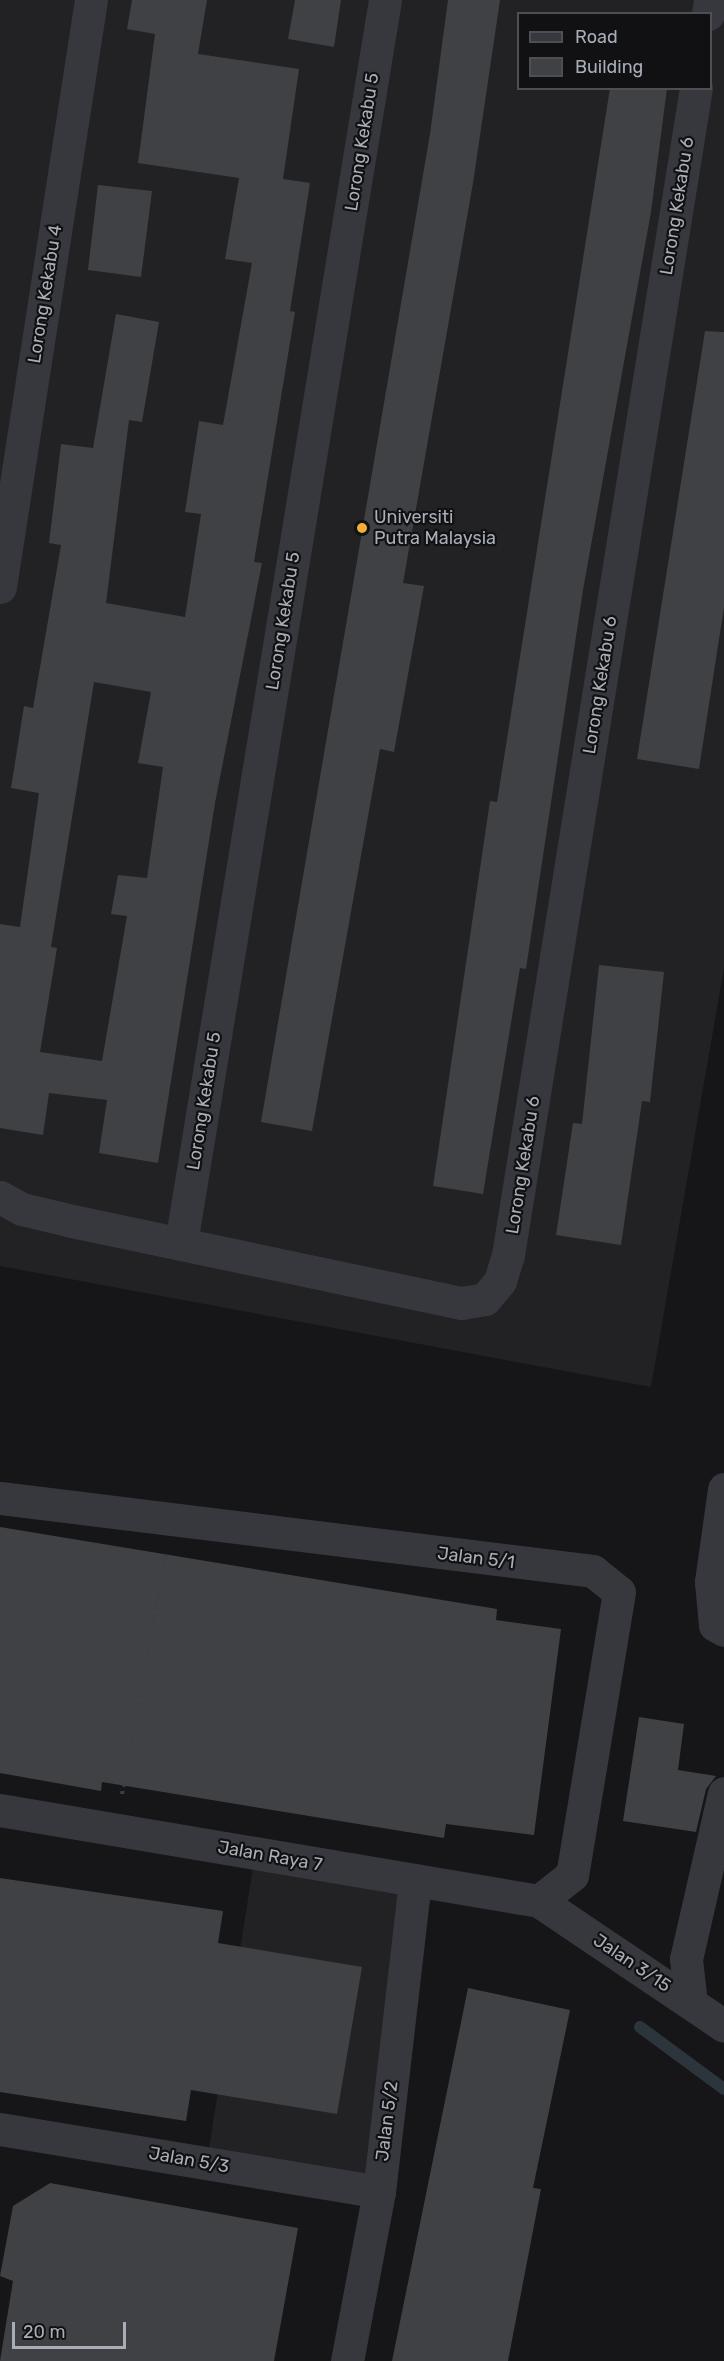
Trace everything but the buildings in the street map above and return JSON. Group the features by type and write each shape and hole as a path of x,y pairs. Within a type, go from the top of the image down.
{"street":[{"name":"Lorong Kekabu 4","path":"0,587 91,0"},
{"name":"Lorong Kekabu 5","path":"181,1243 386,0"},
{"name":"Lorong Kekabu 6","path":"181,1243 461,1303 485,1299 500,1281 508,1255 696,90"},
{"path":"0,1197 22,1209 181,1243"},
{"path":"724,1489 711,1582 715,1625 724,1630"},
{"name":"Jalan 5/1","path":"0,1498 171,1523 593,1571 619,1592 573,1875 540,1901"},
{"path":"691,2003 687,1959 724,1793"},
{"name":"Jalan Raya 7","path":"0,1810 540,1901"},
{"name":"Jalan 5/2","path":"347,2361 379,2192 415,1880"},
{"name":"Jalan 3/15","path":"540,1901 724,2026"},
{"name":"Jalan 5/3","path":"0,2129 379,2192"}],"path":[{"path":"116,1830 171,1523"}],"shaded area":[{"name":"Universiti Putra Malaysia","path":"0,0 724,0 724,968 651,1387 0,1266"},
{"path":"253,1867 400,1892 365,2175 209,2149"}],"waterway":[{"path":"640,2027 724,2089"}],"place":[{"name":"Universiti Putra Malaysia","path":"362,528"}]}
